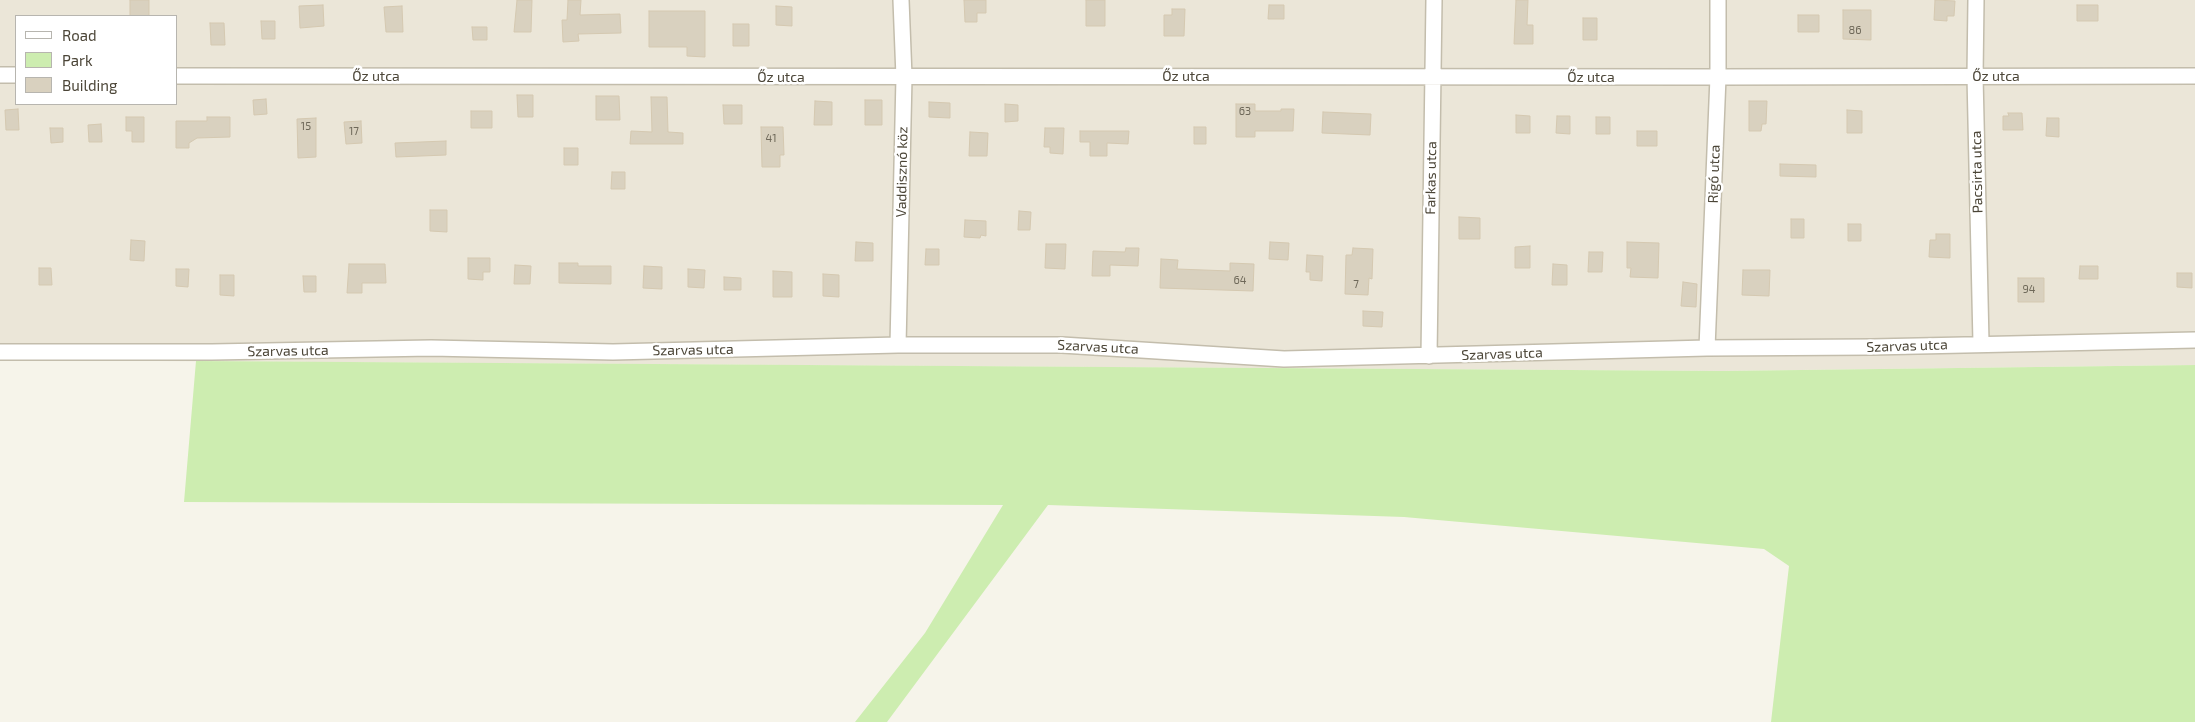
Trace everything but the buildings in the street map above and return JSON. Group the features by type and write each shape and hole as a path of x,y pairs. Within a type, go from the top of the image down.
{"street":[{"name":"Vaddisznó köz","path":"898,345 904,77 901,0"},
{"name":"Farkas utca","path":"1429,356 1434,0"},
{"name":"Rigó utca","path":"1707,348 1718,77 1718,0"},
{"name":"Pacsirta utca","path":"1976,0 1974,76 1981,343"},
{"path":"0,76 15,76"},
{"name":"Őz utca","path":"178,76 2195,76"},
{"name":"Szarvas utca","path":"0,352 212,352 431,348 613,352 898,345 1062,345 1284,359 1707,348 1872,348 1981,343 2195,340"}],"shaded area":[{"path":"0,0 2195,0 2195,365 1722,371 0,360"}],"green space":[{"path":"196,361 1722,371 2195,365 2195,722 1771,722 1789,566 1764,549 1404,517 1048,505 887,722 855,722 925,633 1003,505 184,502"}]}
